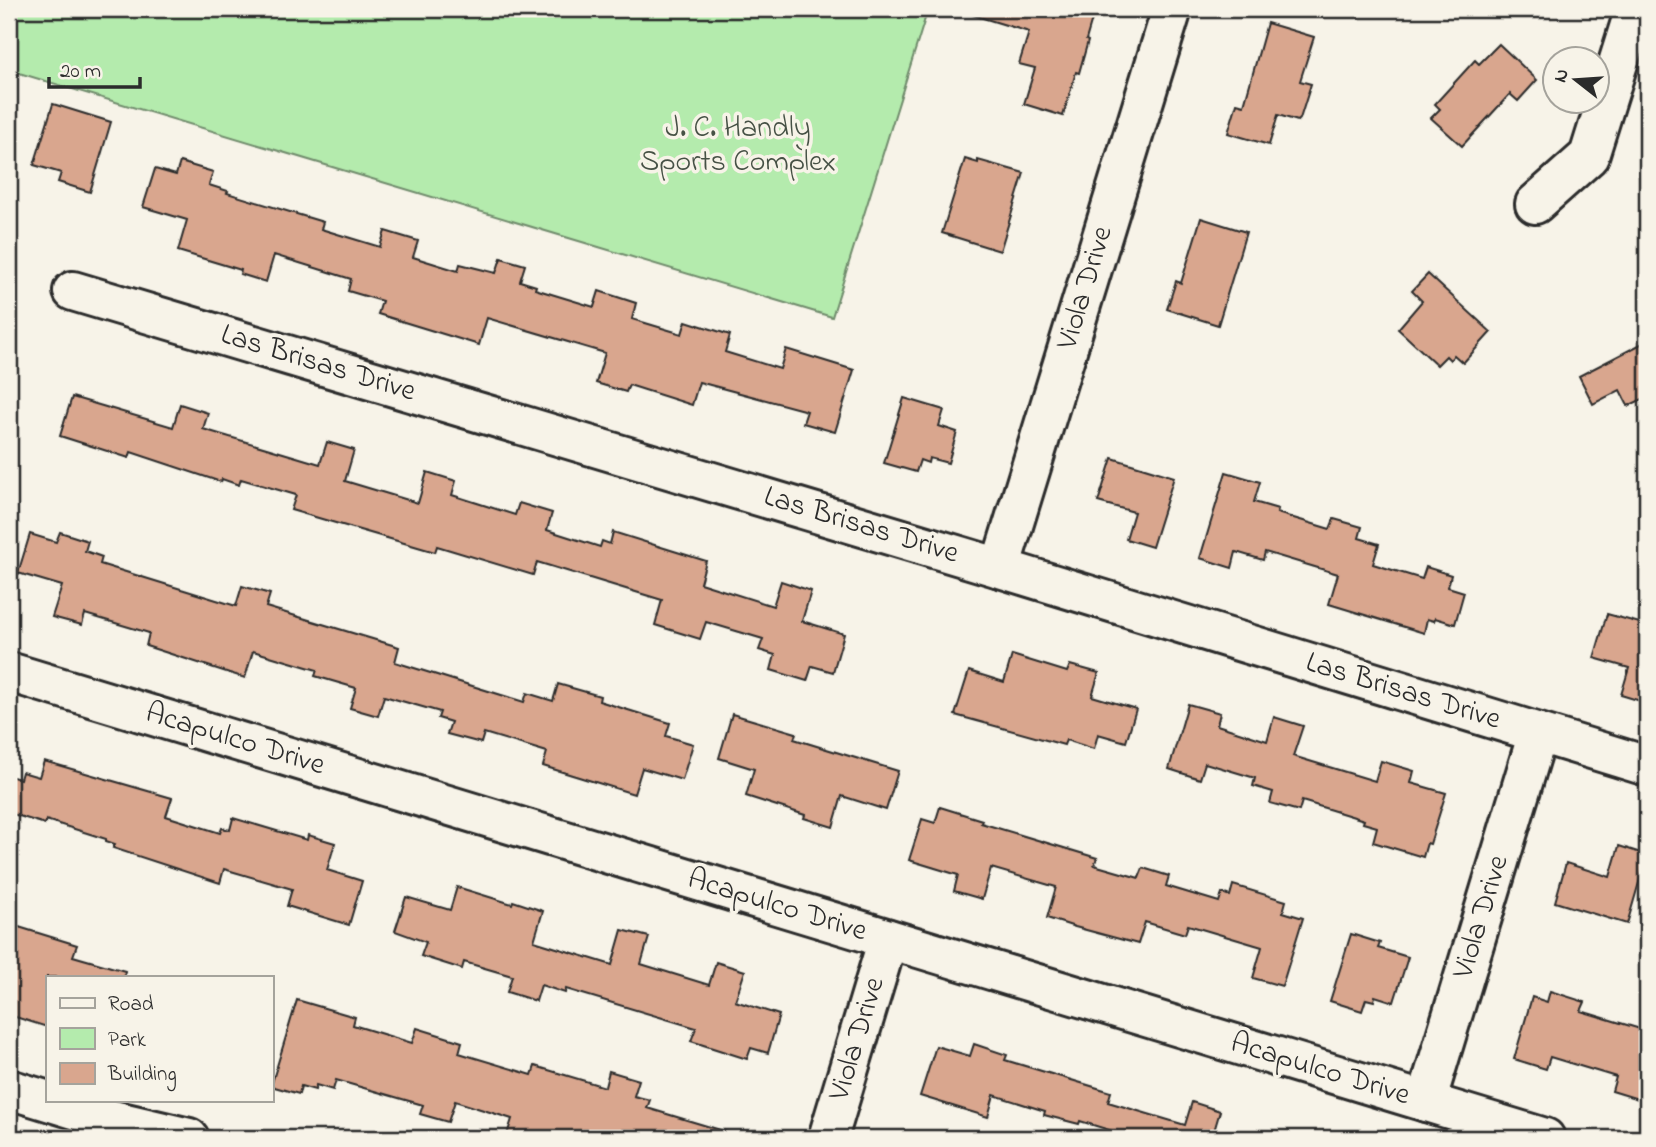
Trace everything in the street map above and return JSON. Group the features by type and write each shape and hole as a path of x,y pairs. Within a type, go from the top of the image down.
{"street":[{"name":"Viola Drive","path":"1000,568 1172,9"},
{"path":"1535,204 1589,156 1635,9"},
{"name":"Las Brisas Drive","path":"73,291 1000,568 1647,766"},
{"name":"Acapulco Drive","path":"9,671 1545,1138"},
{"name":"Viola Drive","path":"1426,1102 1538,733"},
{"name":"Viola Drive","path":"828,1138 888,939"},
{"path":"9,1089 46,1100"},
{"path":"52,1102 104,1118 189,1138"}],"green space":[{"name":"J. C. Handly Sports Complex","path":"9,9 928,9 832,317 9,70"}],"building":[{"path":"974,9 1095,9 1079,73 1076,72 1063,116 1024,104 1035,68 1019,64 1029,32 973,15"},
{"path":"1267,23 1314,37 1300,81 1311,84 1300,119 1298,121 1278,115 1269,145 1228,133 1237,103 1244,105"},
{"path":"1499,44 1537,80 1518,101 1510,94 1462,146 1431,118 1440,109 1435,104 1475,60 1479,64"},
{"path":"53,104 111,122 90,192 58,182 61,173 34,165"},
{"path":"965,159 1024,173 1000,251 942,233"},
{"path":"180,162 213,172 209,185 323,222 321,229 380,247 385,231 418,241 413,257 458,271 460,264 496,273 501,258 525,265 520,281 536,286 535,289 594,307 599,291 636,303 632,319 682,334 686,321 730,335 725,352 780,369 786,349 854,370 835,432 803,423 807,411 699,382 692,405 629,385 626,392 596,383 605,353 487,318 479,345 378,314 382,301 348,291 351,279 274,255 266,282 240,274 241,270 178,251 187,220 143,207 155,169 176,175"},
{"path":"1201,218 1246,232 1218,325 1167,309 1176,281 1181,283"},
{"path":"1428,274 1491,332 1463,363 1454,355 1450,360 1446,356 1437,365 1398,329 1422,301 1412,291"},
{"path":"1647,341 1647,397 1628,406 1620,390 1593,404 1579,376"},
{"path":"72,397 173,427 180,404 208,413 203,429 320,464 327,442 354,450 345,481 418,503 427,472 456,481 452,495 515,515 519,503 552,513 547,530 600,547 602,541 610,544 613,532 706,561 700,583 773,606 781,581 811,591 802,621 844,634 833,672 812,666 807,681 771,670 775,655 759,650 763,639 706,622 700,639 655,625 662,600 537,562 533,575 437,546 435,552 291,510 296,495 241,479 239,485 222,479 221,482 131,452 129,458 60,436"},
{"path":"904,398 944,410 939,426 957,432 948,463 929,458 928,463 920,460 916,472 884,463"},
{"path":"1112,458 1174,477 1152,547 1126,539 1134,512 1098,502"},
{"path":"1226,472 1260,482 1254,502 1278,509 1277,513 1330,529 1334,519 1362,527 1359,538 1379,544 1373,564 1422,579 1426,567 1451,575 1448,587 1464,592 1455,624 1435,618 1434,621 1427,619 1424,633 1329,604 1338,574 1265,552 1263,560 1236,552 1232,568 1200,558"},
{"path":"60,532 88,541 85,551 102,557 100,564 236,606 242,586 270,594 266,607 399,647 395,662 524,702 527,693 553,701 558,684 600,696 599,701 670,723 666,736 693,744 682,780 642,768 634,794 543,766 547,752 484,733 481,743 447,734 451,722 438,718 440,712 384,696 378,716 350,708 356,688 315,676 317,670 253,651 245,678 146,646 149,633 85,614 82,625 52,617 62,586 18,573 30,534 56,542"},
{"path":"1607,614 1647,625 1647,703 1621,695 1629,668 1594,658"},
{"path":"1012,655 1067,672 1070,665 1099,673 1092,696 1136,709 1126,742 1098,734 1094,749 1066,740 1064,745 955,715 969,671 1004,682"},
{"path":"1188,704 1220,713 1217,725 1267,741 1274,717 1303,726 1293,756 1375,781 1381,761 1414,771 1411,783 1446,793 1430,844 1427,843 1423,857 1373,842 1377,827 1363,823 1364,820 1302,801 1299,811 1270,803 1273,792 1253,786 1255,778 1205,763 1200,779 1169,769"},
{"path":"732,714 796,733 794,739 898,771 886,810 842,796 833,827 746,796 754,769 719,758"},
{"path":"44,761 172,798 166,816 220,833 222,828 230,830 233,818 307,840 308,835 335,843 327,870 362,881 349,925 287,906 292,889 224,869 220,883 113,848 115,844 106,839 46,820 45,824 9,813 9,776 20,779 22,772 39,777"},
{"path":"940,807 982,820 981,823 1097,858 1094,865 1139,878 1143,868 1169,876 1166,886 1219,902 1222,893 1230,896 1233,885 1286,901 1283,912 1303,918 1282,986 1253,978 1262,947 1188,925 1185,934 1145,922 1138,944 1075,927 1047,918 1056,887 991,868 982,899 954,891 958,875 909,860 922,819 935,823"},
{"path":"1619,846 1647,855 1627,924 1555,902 1566,863 1610,877"},
{"path":"457,887 543,911 534,941 612,965 622,930 649,937 641,964 709,985 716,962 745,971 735,1001 779,1015 768,1053 751,1048 747,1059 691,1041 696,1028 566,989 565,993 541,985 536,1001 507,992 512,976 464,962 462,969 421,956 426,942 395,931 406,897 450,910"},
{"path":"9,924 77,945 73,956 125,971 124,976 46,976 46,1027 9,1015"},
{"path":"1351,934 1380,943 1378,948 1408,957 1394,1002 1375,996 1374,1001 1366,999 1362,1011 1330,1001"},
{"path":"1550,991 1585,1002 1581,1011 1647,1031 1647,1068 1638,1099 1612,1091 1616,1077 1550,1057 1546,1069 1514,1059 1532,997 1547,1002"},
{"path":"297,1000 355,1017 353,1025 412,1043 417,1028 462,1042 459,1053 532,1075 535,1066 605,1087 609,1071 639,1080 634,1096 650,1100 647,1108 727,1132 726,1138 506,1138 512,1119 455,1101 448,1122 420,1114 423,1105 336,1080 333,1090 316,1085 315,1090 301,1086 299,1094 273,1087"},
{"path":"974,1044 1007,1055 1005,1060 1111,1092 1108,1102 1185,1125 1192,1102 1220,1111 1212,1138 1135,1138 1080,1121 1079,1124 1044,1115 1045,1111 994,1095 988,1117 920,1096 936,1046 970,1056"}]}
